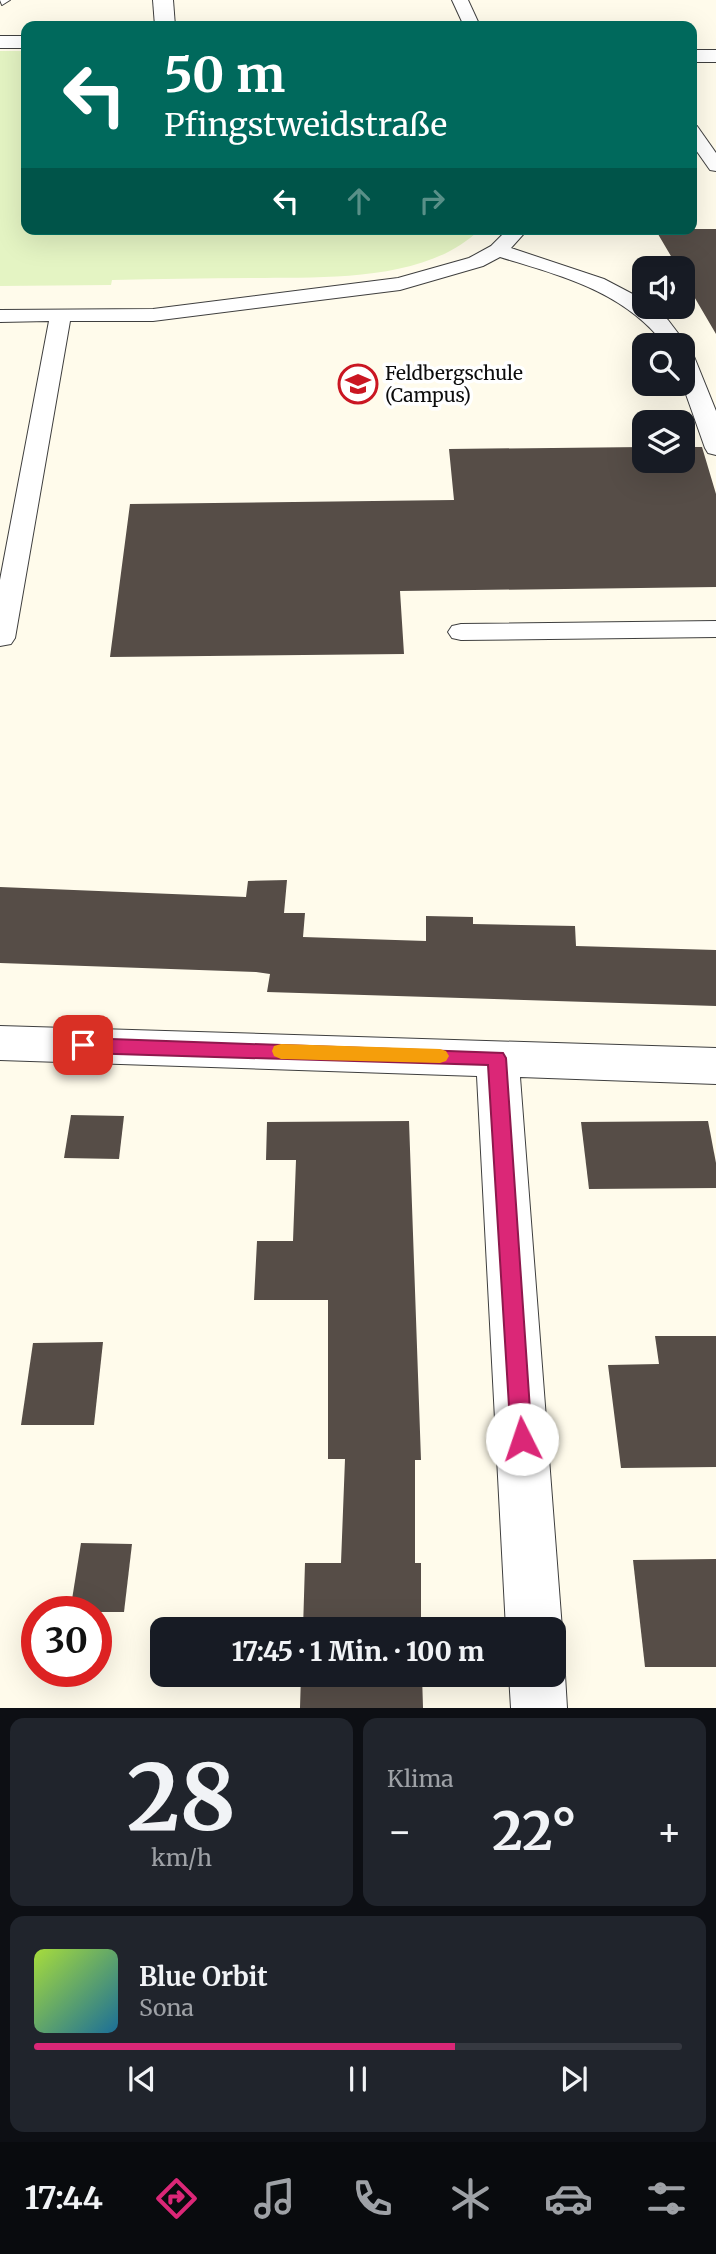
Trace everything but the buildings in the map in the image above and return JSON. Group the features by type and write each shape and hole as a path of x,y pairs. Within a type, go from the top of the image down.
{"street":[{"path":"163,0 165,21"},
{"path":"0,42 21,42"},
{"path":"697,55 716,56"},
{"path":"0,1043 716,1066"},
{"path":"497,1058 533,1617"},
{"path":"538,1687 539,1708"}],"lane":[{"path":"460,0 470,21"},
{"path":"697,139 716,166"},
{"path":"0,316 153,315 400,284 448,272 498,250 513,235"},
{"path":"498,250 615,291 643,307 669,333"},
{"path":"0,638 61,315"},
{"path":"695,390 716,449"},
{"path":"461,632 716,629"}],"green space":[{"path":"0,51 21,51 21,235 473,235 458,247 432,259 371,273 308,278 112,280 111,285 0,286"}],"slow traffic":[{"path":"281,1051 440,1056"}],"place":[{"name":"Feldbergschule (Campus)","path":"358,384"}],"route":[{"path":"83,1045 497,1058 522,1439"}]}
